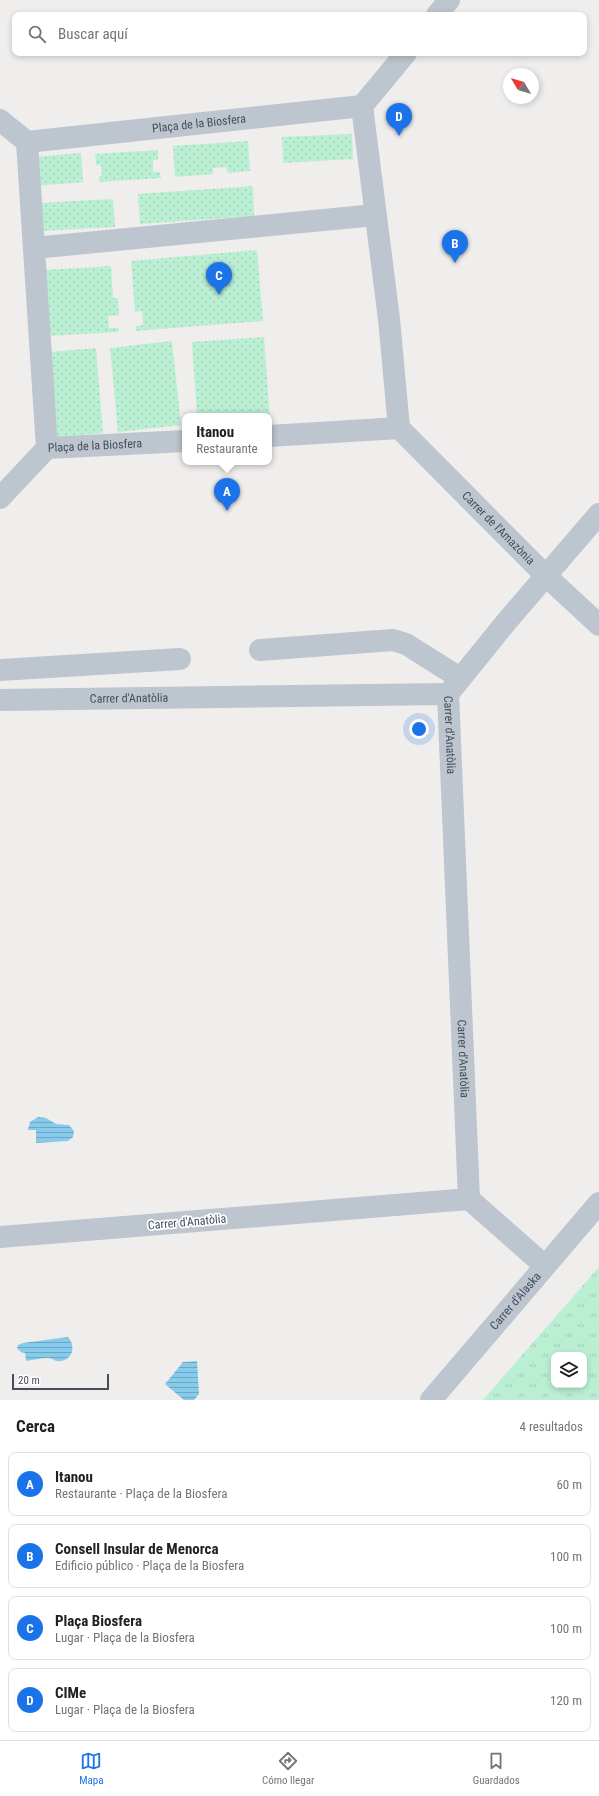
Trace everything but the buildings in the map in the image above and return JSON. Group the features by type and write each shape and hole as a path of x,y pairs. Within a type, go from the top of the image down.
{"street":[{"path":"439,12 449,0"},
{"path":"272,436 399,428 389,319 362,106 404,56"},
{"name":"Plaça de la Biosfera","path":"182,440 47,448 27,142 362,106"},
{"path":"0,120 27,142"},
{"path":"34,248 375,215"},
{"name":"Carrer de l'Amazònia","path":"399,428 545,575 599,625"},
{"path":"0,498 47,448"},
{"path":"260,650 393,640 406,644 454,686 545,575 599,514"},
{"path":"0,670 180,659"},
{"name":"Carrer d'Anatòlia","path":"0,700 454,686 470,1199 0,1237"},
{"path":"470,1199 545,1266"},
{"name":"Carrer d'Alaska","path":"431,1400 599,1202"}],"green space":[{"path":"352,134 353,159 283,163 282,137"},
{"path":"248,141 250,171 228,173 226,167 213,168 213,174 175,177 173,146"},
{"path":"158,150 158,160 153,160 153,172 160,172 161,178 99,182 99,176 102,176 101,165 96,165 95,154"},
{"path":"81,153 83,182 35,186 33,157"},
{"path":"253,186 254,216 140,224 138,194"},
{"path":"113,199 115,227 40,231 38,203"},
{"path":"257,250 263,321 136,331 136,326 143,325 142,311 135,312 131,261"},
{"path":"111,266 113,298 118,298 119,315 108,316 109,328 119,328 118,332 47,336 44,270"},
{"path":"264,337 270,413 197,413 192,342"},
{"path":"172,341 181,425 118,432 110,348"},
{"path":"96,348 103,433 55,437 49,352"},
{"path":"599,1267 599,1400 483,1400"}],"water":[{"path":"38,1117 46,1118 56,1124 69,1125 74,1131 73,1137 68,1141 36,1143 36,1130 28,1130 30,1122"},
{"path":"68,1337 72,1344 72,1352 68,1358 64,1360 58,1361 48,1358 26,1361 25,1353 21,1352 17,1348 18,1345 23,1343"},
{"path":"197,1361 199,1394 194,1400 184,1400 165,1384 183,1362"}],"place":[{"name":"CIMe","path":"399,136"},
{"name":"Consell Insular de Menorca","path":"455,263"},
{"name":"Plaça Biosfera","path":"219,295"},
{"name":"Itanou","path":"227,511"}]}
